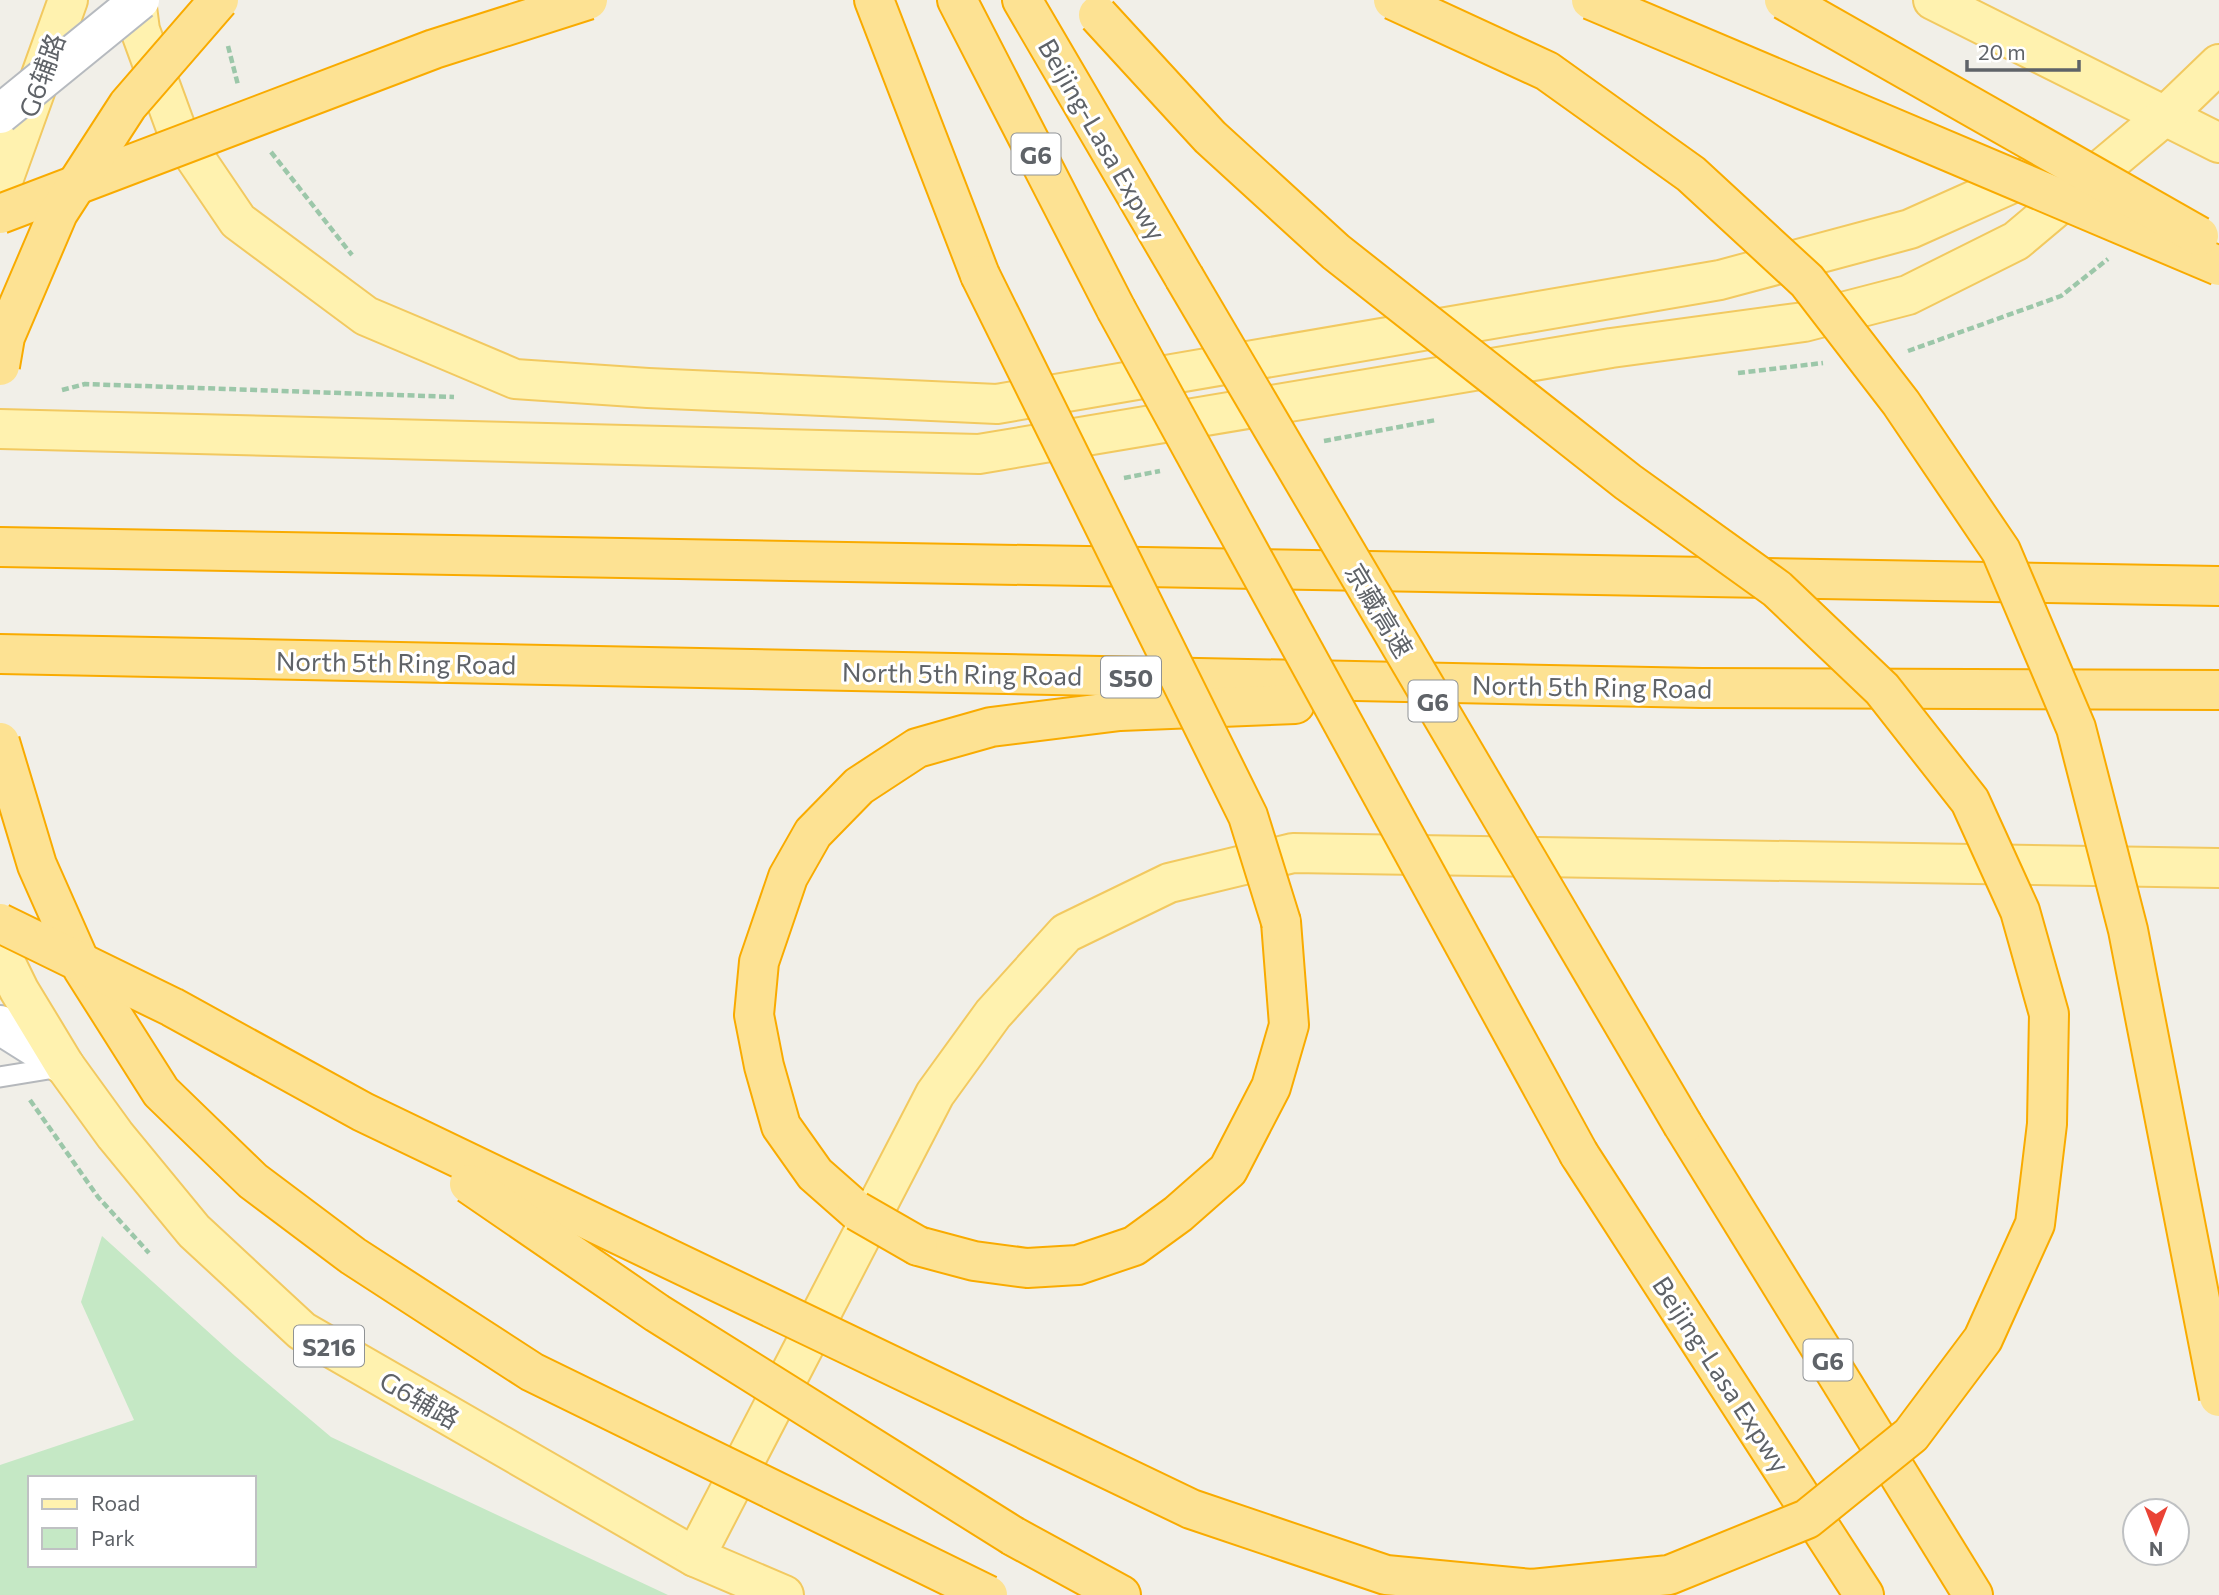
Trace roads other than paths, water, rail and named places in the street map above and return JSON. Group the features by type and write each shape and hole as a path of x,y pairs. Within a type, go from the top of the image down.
{"highway":[{"path":"0,366 5,337 58,213 128,105 219,0"},
{"path":"0,214 434,49 589,0"},
{"path":"874,0 980,275 1248,816 1281,922 1289,1025 1271,1087 1227,1170 1134,1246 1078,1265 1027,1268 974,1261 918,1246 857,1211 815,1174 781,1126 764,1066 754,1015 759,962 788,877 813,833 859,786 917,748 991,727 1120,711 1702,688"},
{"name":"Beijing-Lasa Expwy","path":"957,0 1116,309 1579,1154 1864,1595"},
{"name":"Beijing-Lasa Expwy","path":"1021,0 1184,277"},
{"path":"1392,0 1547,71 1691,174 1807,281 1900,403 2001,551 2076,727 2128,930 2219,1397"},
{"path":"1591,0 2219,266"},
{"path":"1784,0 2219,247"},
{"path":"0,923 172,1007 363,1112 1191,1509 1385,1575 1532,1588 1669,1575 1807,1519 1911,1435 1983,1339 2035,1224 2048,1124 2049,1014 2020,911 1970,802 1882,689 1777,589 1628,482 1336,252 1210,137 1093,8"},
{"name":"京藏高速","path":"1184,277 1683,1125 1973,1595"},
{"path":"0,547 2219,586"},
{"name":"North 5th Ring Road","path":"0,654 1702,688 2219,690"},
{"path":"0,742 37,865 83,969 161,1092 253,1181 353,1256 532,1372 988,1595"},
{"path":"363,1112 657,1313 1013,1536 1121,1595"}],"main road":[{"name":"G6辅路","path":"0,189 68,0"},
{"path":"138,0 140,30 177,131 239,221 366,317 464,358 516,379 648,388 997,404 1720,280 1910,229 2165,115"},
{"path":"1933,0 2219,143"},
{"path":"0,429 979,454 1597,350 1804,322 1908,295 2016,241 2165,115 2219,64"},
{"path":"695,1557 935,1094 993,1014 1066,933 1169,883 1293,853 2219,869"},
{"name":"G6辅路","path":"0,951 19,990 65,1066 115,1135 194,1231 302,1331 695,1557 785,1595"}],"street":[{"path":"0,114 138,0"},
{"path":"0,1025 65,1066"}],"lane":[{"path":"6,1076 65,1066"}]}
